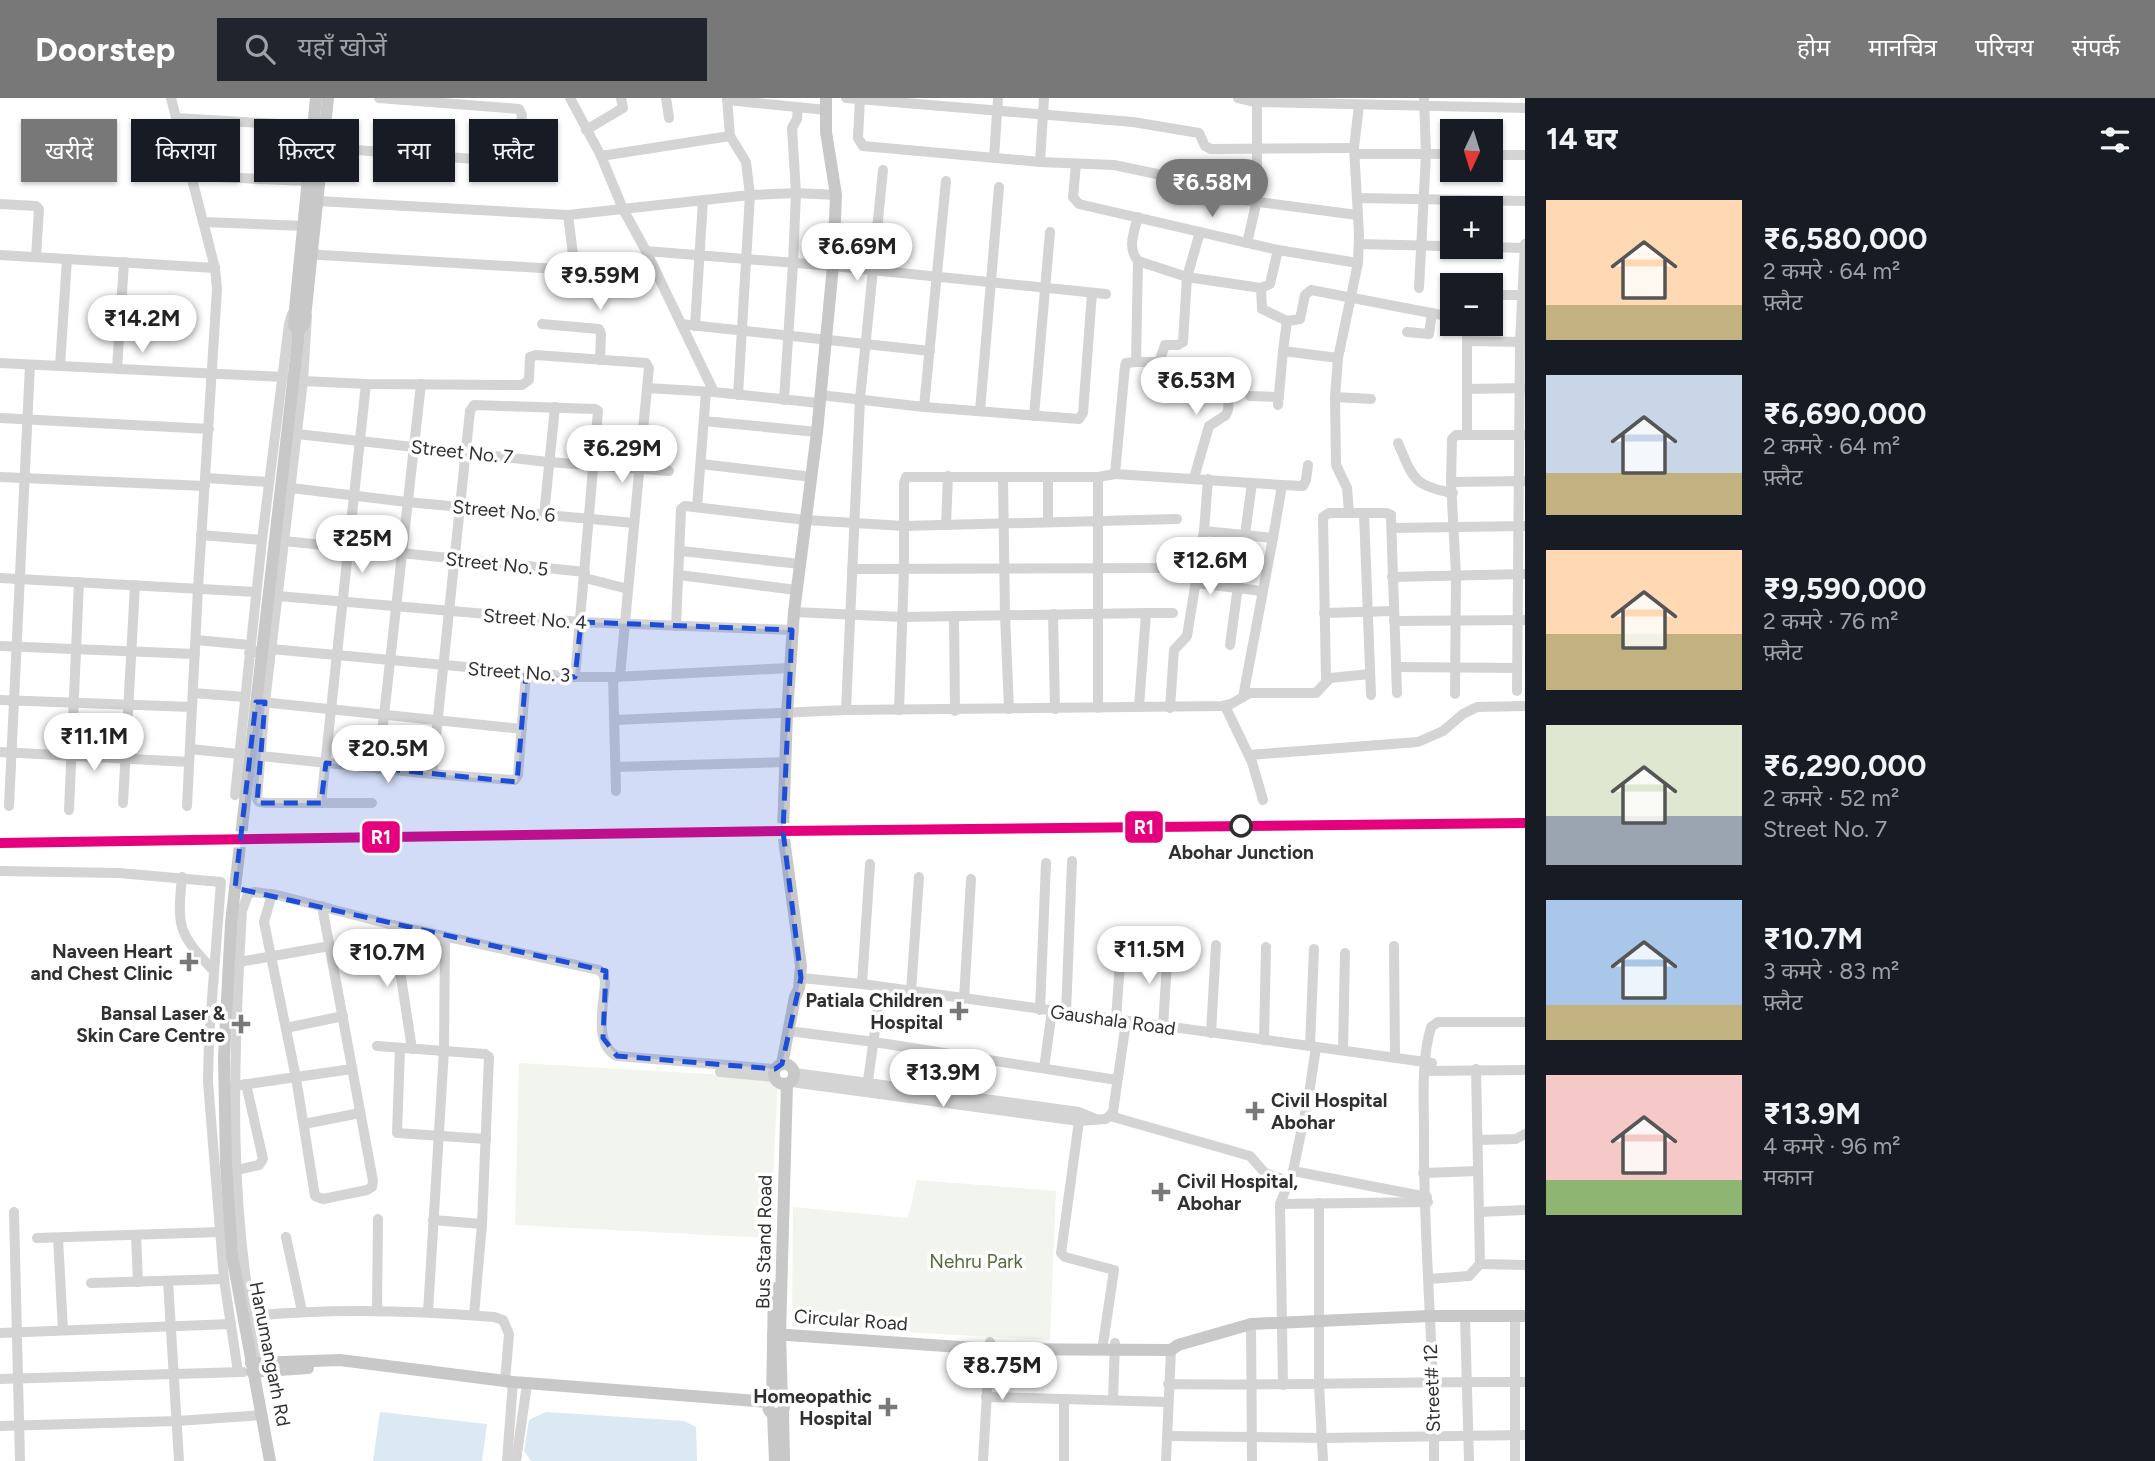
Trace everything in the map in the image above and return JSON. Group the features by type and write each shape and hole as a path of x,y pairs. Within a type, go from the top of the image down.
{"main road":[{"path":"314,119 316,98"},
{"path":"323,119 328,98"},
{"name":"Bus Stand Road","path":"775,1461 784,1075 802,998 800,951 783,831 787,713 793,612 812,477 833,265 835,195 826,132 826,104"},
{"path":"307,254 304,226 308,182"},
{"path":"307,254 318,201 318,182"},
{"name":"Hanumangarh Rd","path":"270,1461 257,1367 232,1255 226,1164 224,1058 231,923 298,335 294,325 300,309 307,254"},
{"name":"Circular Road","path":"1435,1316 1465,1309 1522,1314"},
{"name":"Circular Road","path":"777,1330 989,1345 1111,1346 1170,1343 1174,1348 1251,1324 1522,1314"},
{"path":"257,1367 352,1369 775,1406"},
{"path":"510,1384 526,1391 775,1406"},
{"name":"Bus Stand Road","path":"775,1406 784,1461"}],"street":[{"path":"171,98 177,118 254,123"},
{"path":"359,150 512,162 517,158 522,115 519,109 379,98"},
{"path":"570,98 601,156 623,209 681,324 710,392 704,421 697,506"},
{"path":"586,130 623,108 621,98"},
{"path":"666,98 669,118"},
{"path":"846,98 998,104 1043,113 1133,122 1193,132 1202,136 1207,149 1440,154"},
{"path":"1040,162 1044,98"},
{"path":"1238,98 1359,105 1424,101 1525,108"},
{"path":"738,395 751,195 746,162 730,136 727,99 779,102 798,107 826,104"},
{"path":"860,99 858,138 863,146 1126,167 1214,186 1228,198 1357,215"},
{"path":"1247,243 1256,200 1256,100"},
{"path":"1419,288 1426,154 1424,101"},
{"path":"995,158 998,104"},
{"path":"1349,513 1348,488 1336,466 1335,397 1338,358 1358,263 1355,151 1359,105"},
{"path":"784,400 796,193 792,128 797,119 798,107"},
{"path":"601,156 730,136"},
{"path":"1503,155 1525,155"},
{"path":"1076,164 1073,197 1076,202 1278,250 1358,263"},
{"path":"846,710 860,399 883,170"},
{"path":"924,407 946,181"},
{"path":"187,806 217,289 215,268 193,182"},
{"path":"980,411 999,187"},
{"path":"318,201 568,215 751,195 835,195"},
{"path":"1357,198 1525,201"},
{"path":"695,326 703,200"},
{"path":"0,204 36,206 39,209 36,257"},
{"path":"568,215 575,270"},
{"path":"1136,362 1138,261 1132,250 1138,217"},
{"path":"203,222 304,226"},
{"path":"1034,416 1050,232"},
{"path":"1115,474 1126,363 1159,362 1165,345 1178,345 1183,342 1187,277 1200,232"},
{"path":"1359,244 1422,247 1525,246 1522,574 1517,691"},
{"path":"1138,261 1187,277 1261,288 1270,282 1278,250"},
{"path":"646,251 833,265 1106,294"},
{"path":"307,254 575,270 654,268"},
{"path":"0,256 215,268"},
{"path":"60,366 67,259"},
{"path":"117,369 124,262"},
{"path":"1261,288 1262,309 1287,321 1300,319 1306,295 1311,290 1440,315"},
{"path":"647,388 784,400 860,399 1074,419 1082,417 1092,293"},
{"path":"1503,295 1524,295"},
{"path":"234,795 289,324 300,309 309,326 265,702 259,802 372,803"},
{"path":"1407,332 1429,334 1432,313"},
{"path":"1250,396 1279,401 1287,321"},
{"path":"542,324 599,329 600,360"},
{"path":"681,324 825,342 930,351"},
{"path":"1466,435 1467,336"},
{"path":"1467,341 1523,342"},
{"path":"1283,351 1338,358"},
{"path":"303,381 522,385 529,380 531,356 646,363 649,368 625,625 617,677 615,791"},
{"path":"0,363 283,377"},
{"path":"9,806 5,752 13,701 30,365"},
{"path":"1194,478 1209,426 1228,411 1231,368"},
{"path":"321,803 366,384"},
{"path":"378,769 421,384"},
{"path":"1467,389 1523,389"},
{"path":"1335,397 1371,399"},
{"path":"432,774 472,406 597,410 575,677"},
{"path":"544,515 555,407"},
{"path":"0,418 209,429"},
{"path":"704,421 817,432"},
{"name":"Street No. 7","path":"297,435 548,462 669,471"},
{"path":"1455,694 1456,575 1452,439 1456,435 1523,435"},
{"path":"1398,443 1418,482 1433,489 1522,481"},
{"path":"701,464 812,477"},
{"path":"899,710 906,478 1048,478 1115,474 1303,486 1308,465"},
{"path":"0,477 269,482"},
{"path":"946,525 948,477"},
{"path":"1003,477 1003,568 1009,709"},
{"path":"1098,477 1098,708"},
{"path":"1048,478 1048,521"},
{"path":"1170,708 1174,650 1187,636 1204,531 1208,479"},
{"path":"1230,645 1240,588 1252,483"},
{"path":"1243,697 1282,485"},
{"name":"Street No. 6","path":"291,488 407,502 634,523"},
{"path":"676,626 681,509 685,506 806,520 904,526 1177,519"},
{"path":"1326,681 1322,521 1329,513 1389,514 1392,528 1397,693"},
{"path":"1364,513 1371,695"},
{"path":"1392,528 1522,526"},
{"path":"1204,531 1273,538"},
{"path":"201,535 262,540"},
{"name":"Street No. 5","path":"284,541 585,575 628,589"},
{"path":"681,551 800,564"},
{"path":"852,569 904,571 1171,568"},
{"path":"1392,577 1522,574"},
{"path":"679,575 796,590"},
{"path":"0,578 256,592"},
{"path":"69,810 79,582"},
{"path":"1196,583 1262,591"},
{"path":"123,803 135,585"},
{"name":"Street No. 4","path":"278,596 625,625 792,630"},
{"path":"1324,612 1369,611 1394,616 1455,620 1521,620"},
{"path":"793,612 903,617 1172,613"},
{"path":"1139,707 1146,613"},
{"path":"1052,614 1055,709"},
{"path":"954,617 955,711"},
{"name":"Street No. 3","path":"196,640 250,649 575,677 789,668"},
{"path":"0,646 195,654"},
{"path":"1396,667 1517,667"},
{"path":"261,756 515,780 518,775 526,674"},
{"path":"615,720 846,710 955,711 1225,706 1255,693 1312,694 1320,691 1326,681 1335,676 1370,674"},
{"path":"193,692 245,700 522,729"},
{"path":"0,700 192,707"},
{"path":"1225,706 1249,755 1263,800"},
{"path":"1249,755 1418,742 1443,731 1463,714 1477,707 1525,706"},
{"path":"190,749 239,754"},
{"path":"5,752 189,762"},
{"path":"616,767 786,762"},
{"path":"1066,1013 1072,860"},
{"path":"1044,1068 1046,863"},
{"path":"862,984 870,864"},
{"path":"0,871 119,873 221,882 248,894 272,894 586,969 595,975 599,983 601,1051 608,1059 616,1062 784,1075 1079,1121 1105,1118"},
{"path":"182,877 179,909 183,932 214,971"},
{"path":"911,991 919,877"},
{"path":"964,999 971,879"},
{"path":"221,882 208,1082 219,1232 238,1372"},
{"path":"0,1379 238,1372 257,1367 237,1170 234,1086 242,911 248,894"},
{"path":"272,894 264,922 296,1078 315,1196 323,1199 372,1187 322,906"},
{"path":"393,925 412,1049"},
{"path":"428,1312 444,1050 445,936"},
{"path":"1211,1033 1216,945"},
{"path":"239,962 330,946"},
{"path":"1394,946 1395,1057"},
{"path":"1105,1118 1117,1080 1121,1021 1121,947"},
{"path":"1163,1027 1168,947"},
{"path":"1264,1040 1266,947"},
{"path":"1283,1385 1280,1204 1290,1176 1309,1094 1313,1046 1314,949"},
{"path":"1343,1050 1345,954"},
{"name":"Gaushala Road","path":"800,984 862,984 1395,1057 1428,1067 1525,1070"},
{"path":"867,1087 881,987"},
{"path":"286,1028 343,1016"},
{"path":"1428,1067 1431,1027 1438,1022 1525,1022"},
{"path":"1428,1067 1437,1031 1440,1029 1525,1028"},
{"path":"792,1032 1117,1080"},
{"path":"377,1046 485,1054 489,1057 482,1224 474,1315"},
{"path":"400,1048 395,1129 400,1134 486,1139"},
{"name":"Street# 12","path":"1428,1067 1427,1173 1435,1316 1432,1381 1434,1461"},
{"path":"234,1086 352,1069"},
{"path":"1432,1278 1469,1276 1480,1264 1476,1069"},
{"path":"237,1170 259,1165 264,1159 246,1084"},
{"path":"867,1087 1079,1112 1250,1156 1265,1173 1428,1200"},
{"path":"304,1124 360,1113"},
{"path":"1079,1121 1061,1253 1065,1257 1115,1270 1111,1346 1113,1400"},
{"path":"1478,1140 1516,1139 1525,1134"},
{"path":"1427,1173 1478,1171"},
{"path":"1280,1204 1428,1200"},
{"path":"1319,1203 1319,1384 1323,1461"},
{"path":"1479,1212 1525,1210"},
{"path":"13,1212 20,1461"},
{"path":"377,1309 378,1219"},
{"path":"433,1220 482,1224"},
{"path":"37,1238 219,1232"},
{"path":"136,1235 138,1282"},
{"path":"286,1237 302,1311"},
{"path":"58,1238 63,1330"},
{"path":"1480,1264 1525,1265"},
{"path":"91,1283 224,1279"},
{"path":"168,1281 179,1461"},
{"path":"250,1316 302,1311 377,1309 474,1315 503,1320 509,1334 516,1461"},
{"path":"1515,1461 1520,1435 1522,1314"},
{"path":"1465,1317 1469,1461"},
{"path":"0,1334 231,1324"},
{"path":"1251,1324 1252,1461"},
{"path":"983,1461 989,1345"},
{"path":"1166,1461 1168,1384 1174,1348"},
{"path":"1168,1384 1250,1386 1432,1381 1520,1382"},
{"path":"507,1461 526,1391"},
{"path":"986,1396 1168,1402"},
{"path":"1064,1461 1065,1399"},
{"path":"0,1426 262,1415"},
{"path":"1167,1436 1322,1438 1520,1435"}],"highlighted area":[{"path":"581,622 792,630 783,831 801,978 782,1064 775,1069 617,1056 603,1038 606,971 235,888 256,702 265,702 257,803 321,803 326,763 517,782 526,674 575,677"}],"green space":[{"path":"519,1063 778,1078 770,1238 515,1225"},
{"name":"Nehru Park","path":"917,1180 1056,1191 1050,1340 792,1326 793,1207 908,1218"}],"shaded area":[{"path":"380,1412 487,1424 482,1461 373,1461"},
{"path":"546,1412 684,1421 696,1427 697,1461 531,1461 524,1451 529,1420"}],"transit line":[{"name":"R1","path":"0,843 1525,823"}],"place":[{"name":"Abohar Junction","path":"1241,826"},
{"name":"Naveen Heart and Chest Clinic","path":"189,962"},
{"name":"Patiala Children Hospital","path":"959,1011"},
{"name":"Bansal Laser & Skin Care Centre","path":"241,1024"},
{"name":"Civil Hospital Abohar","path":"1255,1111"},
{"name":"Civil Hospital, Abohar","path":"1161,1192"},
{"name":"Homeopathic Hospital","path":"888,1407"}]}
